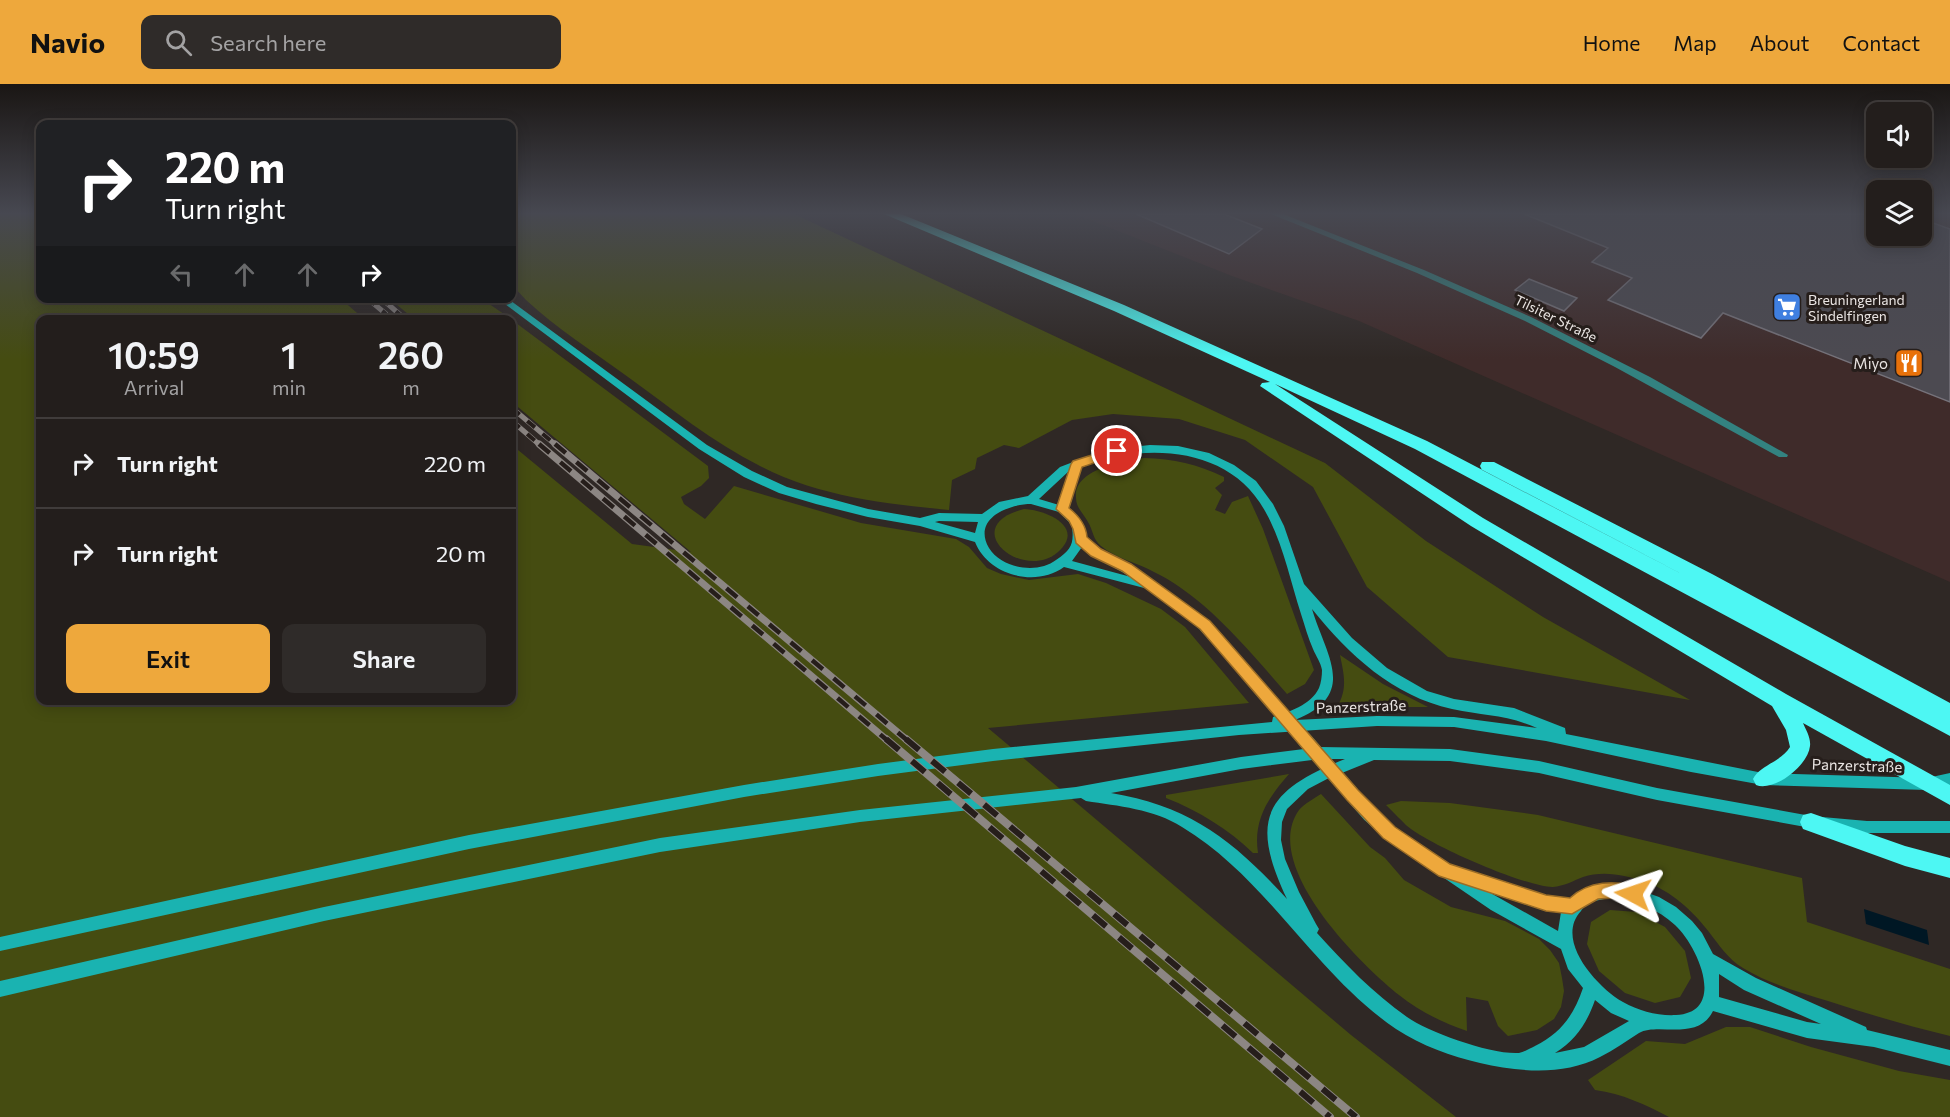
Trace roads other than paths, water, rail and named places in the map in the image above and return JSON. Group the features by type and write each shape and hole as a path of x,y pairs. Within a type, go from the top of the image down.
{"highway":[{"path":"1010,262 1207,348 1468,469 1950,728"},
{"path":"1032,262 1116,296 1431,437 1706,579 1950,713"},
{"path":"1207,348 1467,515 1779,700 1950,796"},
{"path":"1763,779 1792,764 1801,749 1798,732 1779,700"},
{"path":"1811,822 1905,856 1950,868"}],"main road":[{"path":"508,303 703,447 748,474 783,490 816,500 868,513 920,522 980,539"},
{"path":"1031,500 1060,472 1077,464 1117,451 1145,447 1190,452 1222,463 1258,491 1268,505 1299,585 1306,617 1328,669 1325,691 1321,699 1313,706 1276,722 1239,729"},
{"path":"1063,509 1077,464"},
{"path":"1031,500 1048,502 1063,509 1080,529 1076,553 1065,562 1046,571 1024,572 994,561 987,554 980,539 980,526 999,506 1014,501 1031,500"},
{"path":"920,522 939,517 986,518"},
{"path":"1080,539 1096,552 1126,567 1205,625 1370,815 1389,832 1496,905 1565,943"},
{"path":"1065,562 1151,587"},
{"path":"1299,585 1333,629 1356,652 1395,679 1446,702 1514,713 1588,744"},
{"name":"Panzerstraße","path":"0,944 492,837 756,789 993,755 1239,729 1377,721 1454,722 1506,728 1763,779 1927,784 1950,779"},
{"path":"0,989 313,916 660,845 860,816 1076,793 1241,763 1320,753 1450,754 1539,767 1667,796 1811,822 1867,827 1950,827"},
{"path":"1319,944 1281,874 1274,851 1275,820 1284,801 1293,792 1310,781 1374,753"},
{"path":"1076,793 1160,810 1186,822 1208,836 1245,867 1368,998 1411,1031 1437,1044 1465,1054 1518,1061 1577,1058 1645,1022"},
{"path":"1445,870 1546,903 1572,906"},
{"path":"1614,890 1652,901 1687,926 1700,942 1709,960 1714,982 1710,1002 1700,1014 1685,1022 1666,1024 1645,1022 1616,1009 1591,988 1579,973 1565,943 1565,922 1572,906 1583,897 1598,891 1614,890"},
{"path":"1709,960 1750,984 1874,1039"},
{"path":"1518,1061 1542,1052 1565,1038 1576,1026 1586,1008 1591,988"},
{"path":"1710,1002 1808,1030 1874,1039 1950,1058"}],"street":[{"name":"Tilsiter Straße","path":"1394,262 1531,321 1648,380 1782,455"}],"water":[{"path":"1864,909 1927,930 1929,945 1866,924"}],"railway":[{"path":"373,303 386,314"},
{"path":"387,303 400,315"},
{"path":"516,411 557,446"},
{"path":"516,424 541,446"},
{"path":"539,444 888,741"},
{"path":"555,444 908,741"},
{"path":"886,739 1330,1117"},
{"path":"906,739 1356,1117"}],"place":[{"name":"Breuningerland Sindelfingen","path":"1787,307"},
{"name":"Miyo","path":"1909,363"}]}
